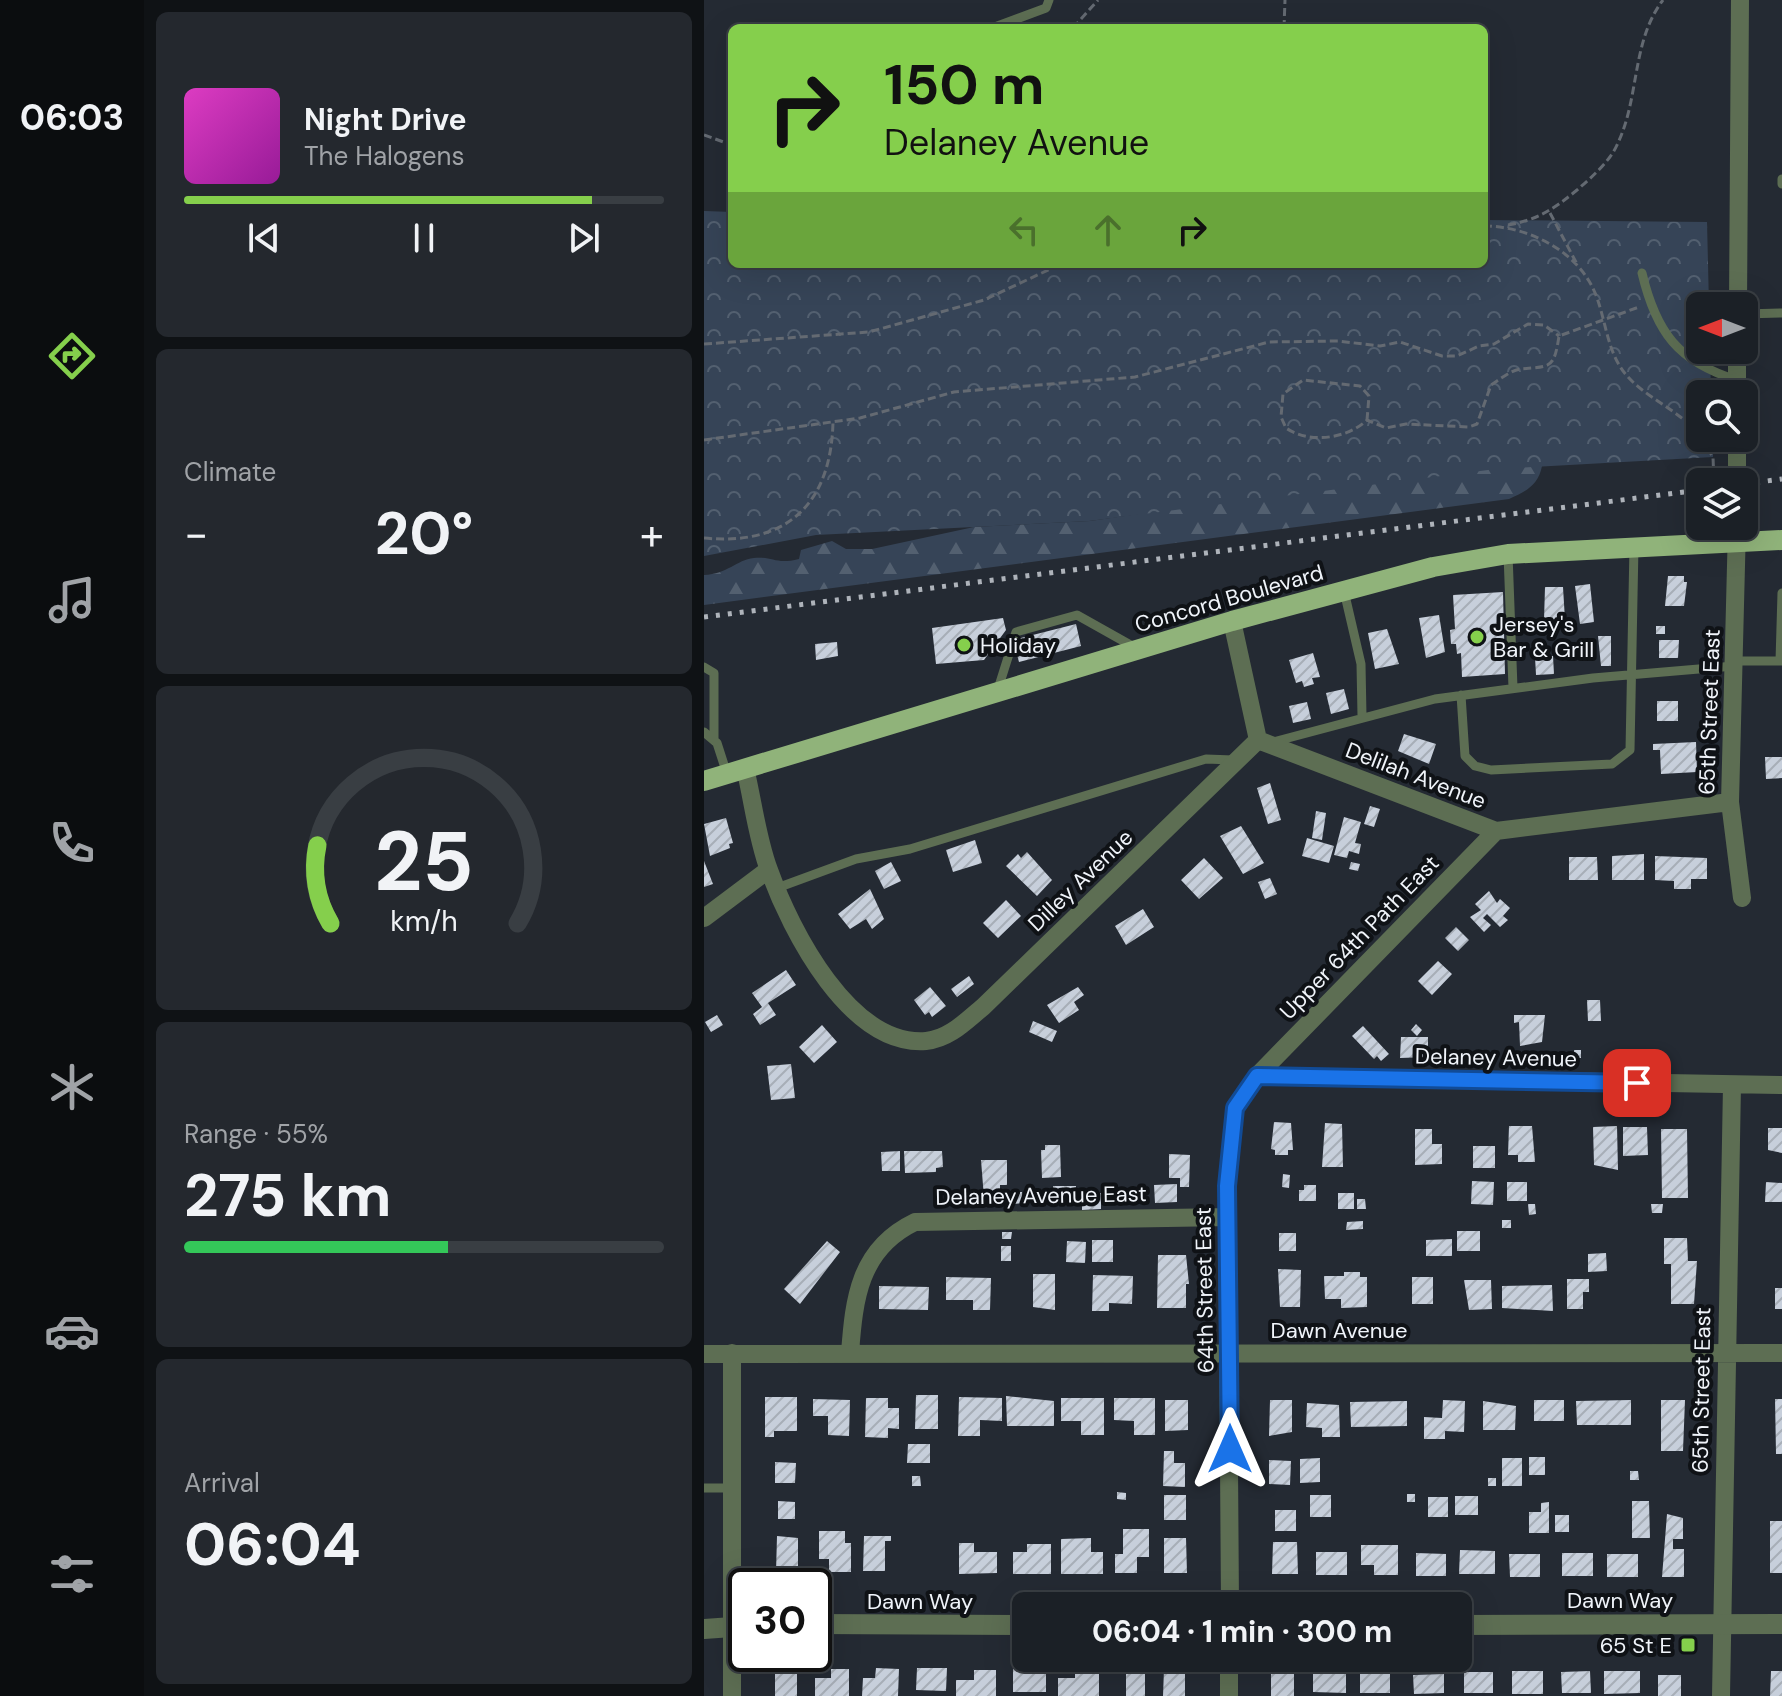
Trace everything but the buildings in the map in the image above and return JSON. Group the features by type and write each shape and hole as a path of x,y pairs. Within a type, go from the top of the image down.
{"main road":[{"name":"Concord Boulevard","path":"1758,536 1782,540"},
{"name":"Concord Boulevard","path":"704,781 1232,621 1433,567 1508,554 1686,539"}],"street":[{"path":"1738,292 1740,0"},
{"name":"65th Street East","path":"1737,540 1730,802 1742,898"},
{"path":"1232,621 1263,742"},
{"name":"Dilley Avenue","path":"777,888 806,948 846,1005 885,1035 926,1041 954,1032 983,1007 1237,761 1263,742"},
{"name":"Delilah Avenue","path":"1263,742 1496,831 1730,802"},
{"path":"736,771 768,870 777,888"},
{"name":"Upper 64th Path East","path":"1257,1076 1496,831"},
{"path":"704,918 768,870"},
{"name":"Delaney Avenue","path":"1257,1076 1782,1085"},
{"name":"64th Street East","path":"1230,1592 1227,1217 1235,1108 1257,1076"},
{"name":"65th Street East","path":"1721,1696 1732,1085"},
{"name":"Delaney Avenue East","path":"850,1353 858,1282 891,1238 915,1222 1227,1217"},
{"path":"732,1353 732,1488 737,1568"},
{"name":"Dawn Avenue","path":"704,1354 1782,1353"},
{"name":"Dawn Way","path":"832,1624 1012,1625"},
{"name":"Dawn Way","path":"1472,1625 1782,1624"},
{"path":"704,1629 728,1627"},
{"path":"732,1696 735,1672"},
{"path":"1229,1672 1229,1696"}],"lane":[{"path":"1003,24 1046,8 1049,0"},
{"path":"1642,273 1655,316 1681,353 1724,380"},
{"path":"1758,314 1782,313"},
{"path":"1461,695 1465,756 1475,766 1491,770 1612,764 1630,750 1634,546"},
{"path":"1508,554 1513,688"},
{"path":"1344,591 1360,653 1362,716"},
{"path":"1263,742 1362,716 1461,695 1781,661 1782,593"},
{"path":"997,691 1016,632 1077,615 1137,649"},
{"path":"704,667 714,673 714,739"},
{"path":"704,732 714,739 736,771"},
{"path":"777,888 856,859 910,849 1206,759 1237,761"},
{"path":"704,1488 732,1488"}],"path":[{"path":"1077,24 1098,0"},
{"path":"1284,24 1285,0"},
{"path":"1488,226 1530,222 1550,213 1586,182 1617,147 1627,119 1642,42 1663,0"},
{"path":"704,135 728,144"},
{"path":"1550,213 1580,271"},
{"path":"1504,226 1530,234 1565,254 1589,281 1618,364 1639,386 1686,423"},
{"path":"704,344 869,332 984,300 1052,268"},
{"path":"1559,336 1625,312"},
{"path":"704,440 833,422 954,392 1135,377 1259,343 1338,341 1380,346 1400,342 1442,356 1457,356 1479,346 1494,344 1528,324 1544,325 1559,336"},
{"path":"1367,420 1386,428 1432,423 1469,427 1477,424 1491,385 1519,369 1532,371 1547,367 1556,356 1559,336"},
{"path":"1303,380 1360,386 1369,396 1367,420 1354,430 1338,434 1310,438 1295,435 1286,428 1281,417 1283,394 1303,380"},
{"path":"704,538 758,538 791,523 810,504 826,468 833,422"}],"green space":[{"path":"704,211 728,212 728,268 1488,268 1488,220 1707,222 1709,292 1686,292 1686,364 1710,364 1711,380 1686,380 1686,452 1713,452 1713,457 1496,469 1089,521 816,535 704,556"},
{"path":"1530,458 1542,466 1538,478 1526,490 1509,499 704,605 704,575 754,558 799,559 801,550 832,541 846,549 872,549 974,527 1090,521"}],"railway":[{"path":"1758,482 1782,479"},
{"path":"704,617 1686,492"}],"place":[{"name":"Jersey's Bar & Grill","path":"1477,637"},
{"name":"Holiday","path":"964,645"},
{"name":"65 St E","path":"1688,1645"}],"route":[{"path":"1230,1449 1227,1186 1235,1108 1257,1076 1637,1083"}]}
